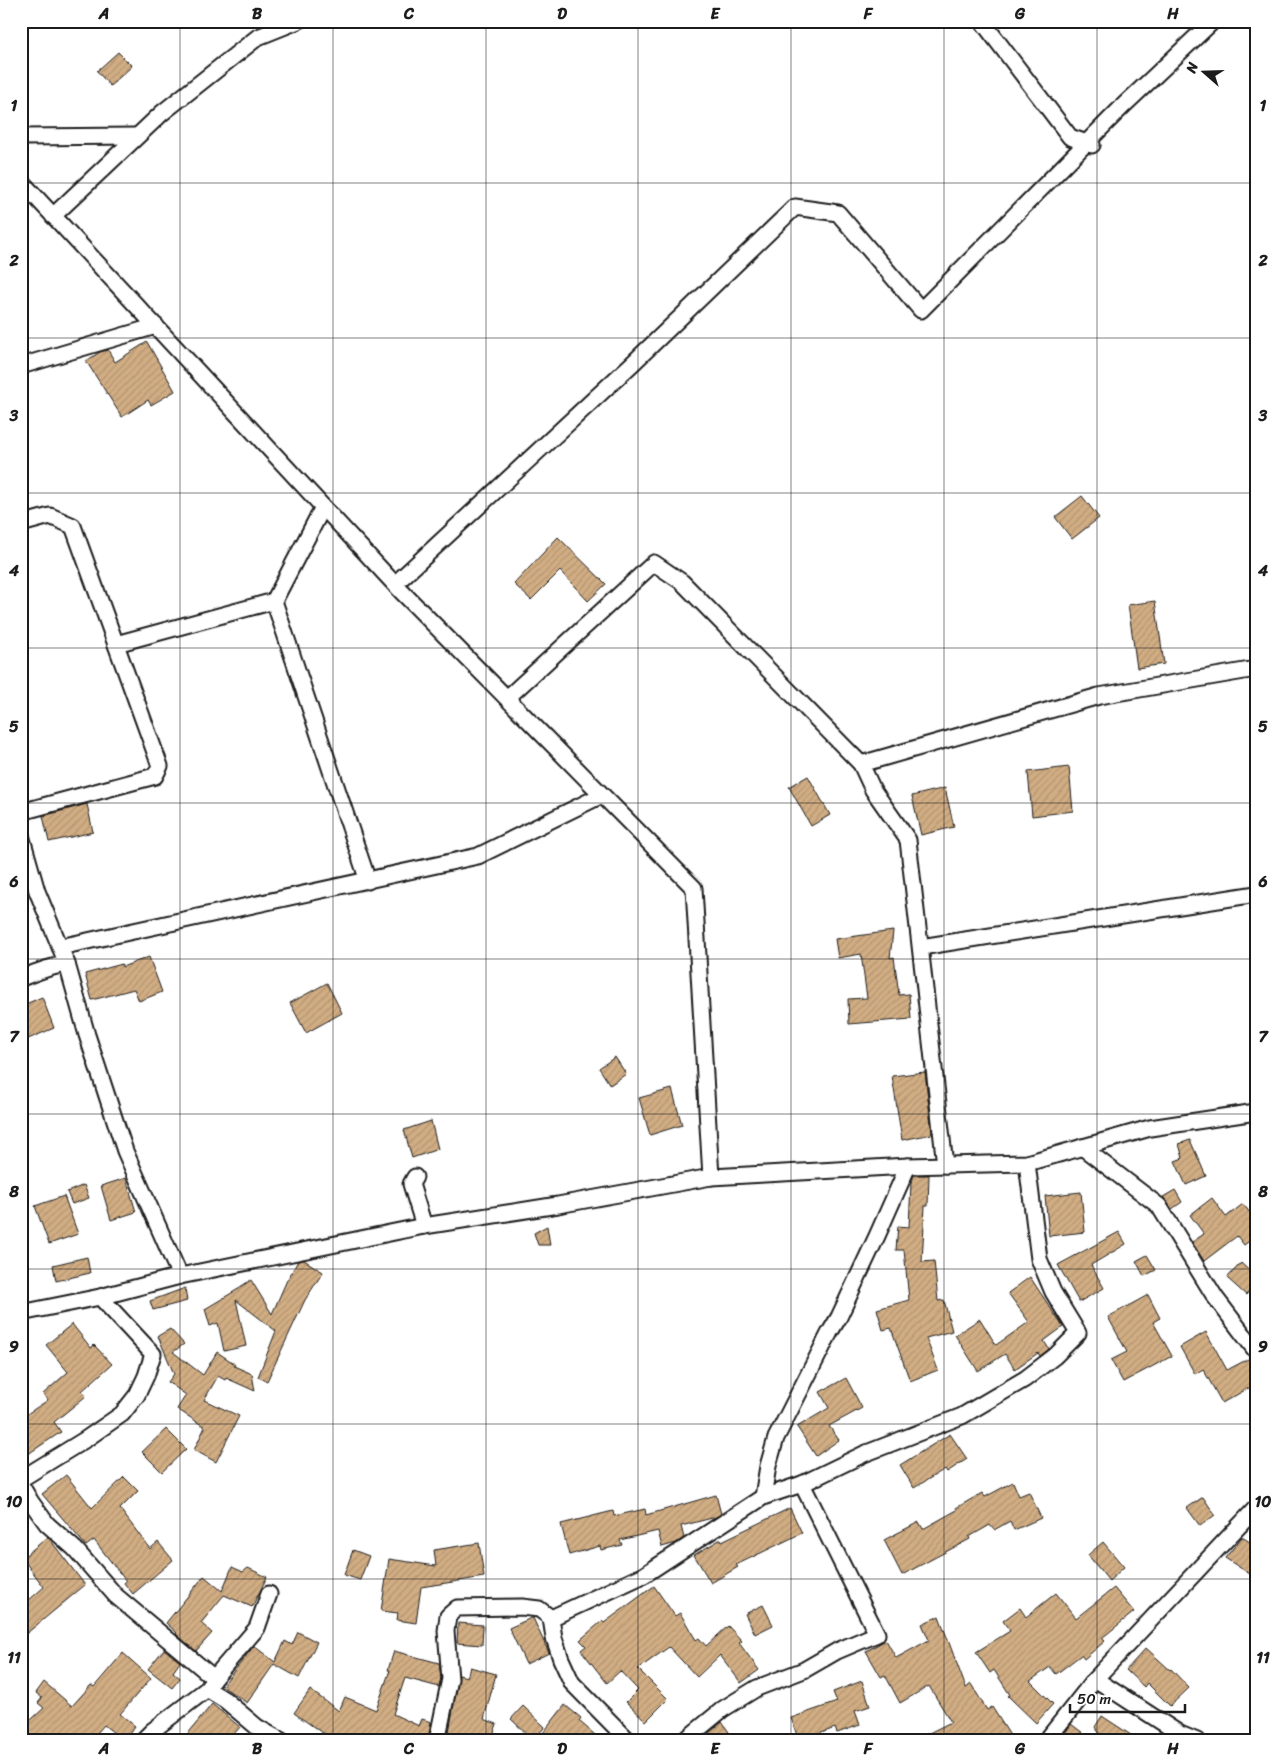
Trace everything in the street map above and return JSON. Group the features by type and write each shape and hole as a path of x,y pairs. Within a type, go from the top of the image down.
{"street":[{"path":"54,216 162,112 258,37 298,21"},
{"path":"982,21 1070,137 1089,144"},
{"path":"395,584 633,363 795,206 838,213 922,310 1089,144 1203,24"},
{"path":"21,137 137,136"},
{"path":"21,181 395,584 694,888 711,1177"},
{"path":"21,366 156,326"},
{"path":"323,507 274,601 368,880"},
{"path":"21,524 50,516 73,526 160,766 156,776 21,812"},
{"path":"507,698 654,563 682,582 861,764 873,790 908,840 945,1165"},
{"path":"116,644 274,601"},
{"path":"861,764 1098,696 1256,669"},
{"path":"60,947 478,856 602,795"},
{"path":"21,835 37,892 67,964 87,1035 125,1151 180,1276"},
{"path":"920,947 1256,894"},
{"path":"21,978 39,973 50,966 67,964"},
{"path":"22,1311 100,1297 180,1276 424,1226 558,1205 711,1177 908,1166 1027,1163 1150,1128 1256,1112"},
{"path":"1082,1147 1160,1206 1214,1298 1256,1351"},
{"path":"551,1618 644,1575 763,1497 802,1484 864,1454 962,1416 1025,1379 1055,1356 1078,1333 1053,1292 1039,1259 1027,1163"},
{"path":"763,1497 768,1466 776,1438 830,1332 840,1317 908,1166"},
{"path":"415,1177 411,1184 424,1226"},
{"path":"100,1297 153,1354 146,1376 137,1395 122,1414 22,1486 48,1524 75,1549 116,1596 225,1700 257,1727 282,1741"},
{"path":"684,1741 723,1709 757,1688 804,1670 837,1651 877,1634 802,1484"},
{"path":"1046,1741 1095,1679 1256,1508"},
{"path":"142,1741 210,1684 257,1628 269,1594"},
{"path":"437,1741 450,1679 446,1630 448,1616 457,1608 522,1607 539,1609 551,1618 556,1645 572,1683 629,1741"},
{"path":"1095,1679 1180,1734 1198,1741"}],"building":[{"path":"118,52 132,66 110,86 97,71"},
{"path":"147,342 175,391 151,405 148,400 122,417 86,361 100,352 108,350 115,362"},
{"path":"1082,496 1099,518 1072,539 1055,517"},
{"path":"558,537 606,584 588,601 560,571 531,600 514,584"},
{"path":"1155,601 1164,664 1137,668 1128,605"},
{"path":"1069,767 1073,811 1032,816 1028,772"},
{"path":"808,776 830,815 811,826 789,787"},
{"path":"945,788 954,827 921,835 912,796"},
{"path":"87,804 93,832 49,842 43,816"},
{"path":"893,931 890,958 894,957 899,995 909,994 911,1019 849,1024 848,999 867,998 861,954 838,958 835,939"},
{"path":"149,957 162,992 139,1001 134,989 92,1000 85,974 122,964 122,967"},
{"path":"327,983 342,1013 306,1033 290,1003"},
{"path":"42,997 54,1028 21,1042 21,1006"},
{"path":"615,1057 626,1074 610,1085 599,1068"},
{"path":"925,1072 932,1134 902,1140 892,1076"},
{"path":"672,1089 682,1125 650,1135 639,1098"},
{"path":"431,1121 438,1149 412,1158 404,1130"},
{"path":"1190,1140 1206,1176 1186,1185 1175,1161 1183,1158 1179,1144"},
{"path":"914,1175 929,1175 928,1206 925,1206 922,1262 934,1261 938,1301 944,1300 952,1331 926,1338 938,1370 910,1381 891,1328 883,1330 877,1309 909,1300 904,1250 896,1250 898,1226 909,1227 911,1183"},
{"path":"126,1178 136,1212 111,1220 101,1186"},
{"path":"84,1185 89,1198 72,1204 67,1192"},
{"path":"1175,1190 1182,1202 1172,1209 1163,1197"},
{"path":"1081,1192 1085,1232 1049,1236 1045,1196"},
{"path":"64,1196 78,1234 49,1244 35,1206"},
{"path":"1212,1198 1226,1217 1243,1204 1256,1220 1256,1236 1244,1245 1237,1236 1204,1261 1192,1242 1204,1234 1190,1215"},
{"path":"547,1226 550,1245 538,1245 534,1233"},
{"path":"1119,1232 1126,1244 1091,1265 1104,1288 1079,1302 1058,1265"},
{"path":"1147,1255 1156,1270 1144,1276 1136,1261"},
{"path":"87,1257 90,1273 56,1281 53,1265"},
{"path":"304,1260 323,1272 305,1300 267,1381 258,1377 276,1331 236,1300 246,1346 224,1351 218,1323 210,1326 205,1309 251,1280 272,1314 287,1280 298,1261"},
{"path":"1241,1263 1256,1277 1256,1283 1246,1295 1227,1278"},
{"path":"1030,1277 1063,1327 1044,1341 1049,1349 1040,1356 1038,1353 1015,1369 1005,1354 978,1371 955,1335 980,1319 996,1345 1029,1322 1008,1293"},
{"path":"185,1288 187,1301 153,1310 150,1301"},
{"path":"1148,1295 1160,1318 1153,1322 1172,1356 1123,1382 1111,1360 1127,1352 1108,1317"},
{"path":"72,1324 91,1348 94,1345 112,1364 82,1391 86,1396 54,1422 61,1432 28,1454 21,1444 21,1418 48,1400 43,1394 68,1372 46,1345"},
{"path":"170,1329 184,1344 173,1352 203,1375 217,1352 235,1364 234,1366 252,1374 255,1391 218,1376 204,1400 239,1416 216,1462 194,1450 205,1427 177,1409 186,1395 168,1382 174,1374 158,1336"},
{"path":"1206,1332 1227,1370 1250,1358 1256,1368 1256,1384 1222,1403 1203,1369 1195,1374 1180,1347"},
{"path":"846,1378 862,1408 829,1426 839,1440 816,1456 797,1427 829,1408 820,1392"},
{"path":"166,1429 186,1449 162,1472 142,1452"},
{"path":"950,1434 967,1459 947,1472 945,1469 914,1488 900,1465"},
{"path":"66,1475 92,1508 124,1477 138,1491 120,1509 150,1549 158,1542 173,1560 133,1594 124,1583 126,1581 94,1540 86,1546 42,1494"},
{"path":"1013,1482 1019,1496 1029,1492 1041,1518 1014,1530 1010,1521 994,1530 990,1525 969,1537 970,1539 902,1575 884,1540 919,1522 923,1529 982,1493 985,1497"},
{"path":"716,1495 721,1514 681,1526 684,1538 676,1543 662,1547 658,1531 620,1540 622,1545 601,1550 600,1546 569,1555 561,1524 613,1511 614,1516 645,1509 646,1515"},
{"path":"1203,1497 1215,1515 1200,1526 1187,1508"},
{"path":"790,1508 802,1533 736,1565 738,1567 711,1583 694,1555 721,1539 722,1541"},
{"path":"48,1537 85,1585 21,1638 21,1607 44,1587 22,1558"},
{"path":"1242,1537 1256,1546 1256,1578 1225,1558"},
{"path":"1103,1542 1124,1567 1109,1581 1088,1555"},
{"path":"479,1543 484,1577 421,1587 416,1623 397,1620 398,1613 381,1611 389,1559 436,1566 434,1550"},
{"path":"353,1550 369,1556 360,1580 344,1575"},
{"path":"232,1567 243,1572 248,1568 267,1577 252,1607 224,1595 201,1623 212,1633 196,1651 166,1623 204,1576 222,1591"},
{"path":"654,1586 675,1616 680,1613 696,1640 699,1638 706,1646 728,1626 742,1641 739,1643 759,1670 741,1683 720,1655 697,1677 669,1647 638,1669 668,1699 646,1721 626,1702 638,1690 620,1671 607,1683 581,1650 586,1646 580,1640 602,1621 604,1623"},
{"path":"1114,1588 1134,1612 1102,1638 1105,1641 1084,1659 1081,1655 1056,1674 1050,1667 1030,1681 1053,1704 1036,1723 1008,1696 1010,1695 994,1670 990,1673 976,1652 1010,1631 1003,1621 1020,1608 1026,1617 1056,1593 1076,1618"},
{"path":"763,1605 773,1625 755,1634 745,1614"},
{"path":"939,1616 966,1688 971,1684 987,1710 992,1707 1011,1737 1005,1741 913,1741 951,1722 929,1686 900,1703 885,1675 881,1677 866,1651 886,1640 896,1658 929,1640 922,1624"},
{"path":"533,1618 549,1653 526,1664 509,1628"},
{"path":"458,1623 483,1625 482,1645 457,1643"},
{"path":"298,1632 317,1642 299,1678 274,1664 247,1703 222,1686 254,1646 275,1662 285,1641 292,1645"},
{"path":"1146,1648 1171,1669 1189,1688 1170,1706 1147,1683 1144,1687 1126,1670"},
{"path":"164,1649 180,1662 173,1672 180,1678 172,1688 148,1669"},
{"path":"394,1651 439,1663 441,1678 439,1687 405,1678 393,1714 419,1726 422,1719 431,1722 428,1741 374,1741 360,1734 357,1741 342,1741 321,1732 294,1713 310,1690 339,1711 345,1697 376,1710 390,1670 388,1670"},
{"path":"123,1653 151,1678 120,1714 135,1726 124,1741 104,1725 90,1741 37,1741 32,1735 26,1741 21,1741 21,1729 44,1708 38,1703 42,1698 36,1693 44,1682 72,1706 91,1685 94,1687"},
{"path":"470,1667 496,1674 484,1719 497,1724 491,1741 459,1741 461,1737 449,1732 459,1675 467,1677"},
{"path":"862,1681 870,1706 855,1711 860,1725 837,1733 835,1728 799,1741 791,1718 837,1702 833,1692"},
{"path":"212,1704 240,1727 228,1741 182,1741"},
{"path":"565,1705 581,1718 579,1721 602,1741 552,1741 543,1733"},
{"path":"523,1706 545,1727 533,1740 511,1719"},
{"path":"1102,1716 1140,1741 1105,1741 1095,1727"},
{"path":"722,1722 735,1741 714,1741 709,1733"},
{"path":"1071,1724 1083,1733 1078,1741 1060,1741"}]}
